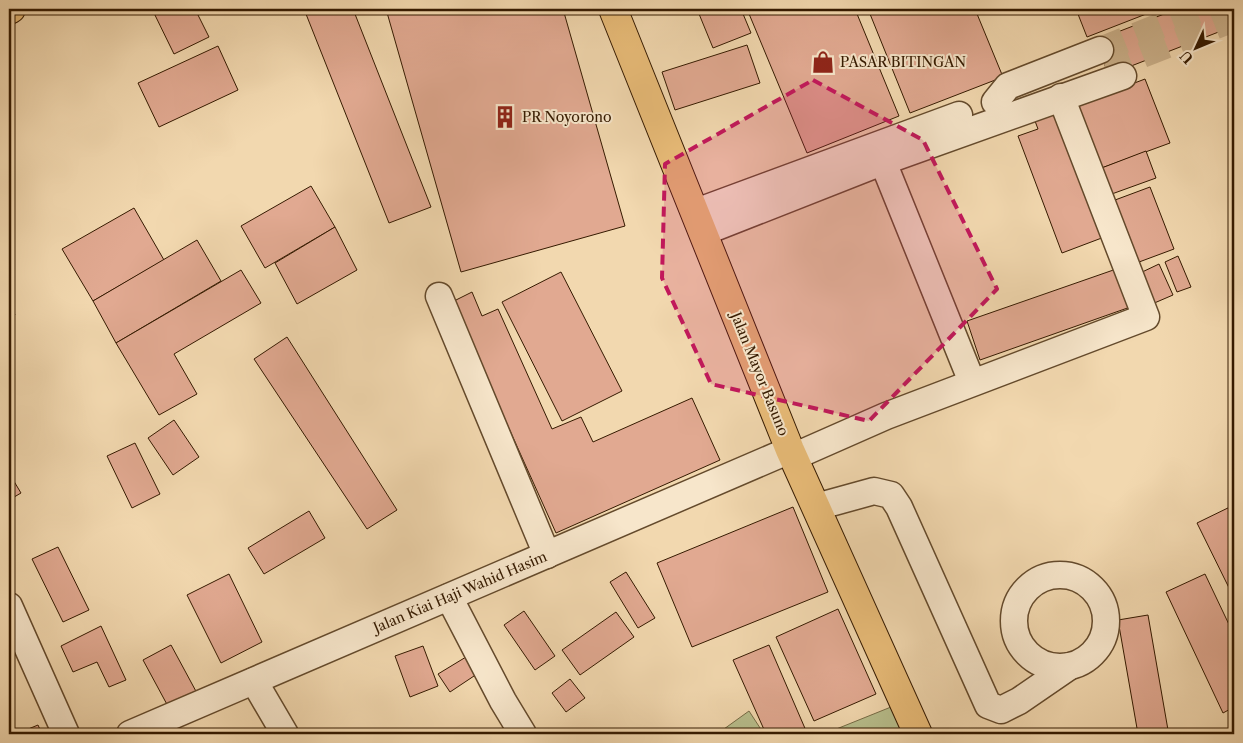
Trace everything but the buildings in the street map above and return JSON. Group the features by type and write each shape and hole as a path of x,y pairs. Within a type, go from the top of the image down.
{"main road":[{"name":"Jalan Mayor Basuno","path":"612,9 700,222 792,453 918,734"}],"street":[{"path":"700,222 984,112 1015,104 1110,65 1061,97 984,112"},
{"name":"Jalan Kiai Haji Wahid Hasim","path":"130,734 449,596 792,453 972,382 1146,317 1061,97"},
{"path":"879,153 972,382"},
{"path":"439,296 547,555"},
{"path":"816,507 874,492 891,495 899,507 988,705 1001,710 1019,702 1070,666"},
{"path":"449,596 502,701 523,734"},
{"path":"9,606 66,734"},
{"path":"254,681 285,734"}],"highlighted area":[{"path":"813,80 923,140 997,289 869,421 711,384 662,278 665,164"}],"green space":[{"path":"891,707 903,734 824,734"},
{"path":"749,711 764,734 717,734"}],"tunnel":[{"path":"1100,50 1202,9"},
{"path":"1106,69 1234,19"}],"place":[{"name":"PASAR BITINGAN","path":"823,62"},
{"name":"PR Noyorono","path":"505,117"}]}
